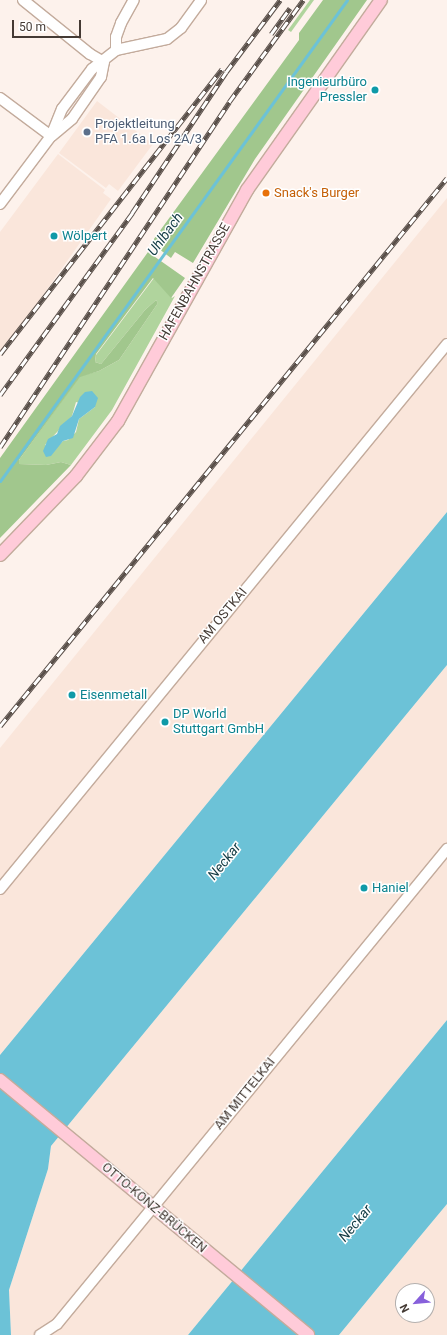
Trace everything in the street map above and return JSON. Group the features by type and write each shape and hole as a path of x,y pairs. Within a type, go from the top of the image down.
{"main road":[{"name":"HAFENBAHNSTRASSE","path":"0,555 76,476 109,434 247,190 381,0"},
{"name":"OTTO-KONZ-BRÜCKEN","path":"0,1080 308,1335"}],"street":[{"path":"23,0 90,54 104,62"},
{"path":"116,50 116,37 120,23 134,0"},
{"path":"0,204 51,136 62,109 92,69 104,62 116,50 167,39 181,28 201,0"},
{"path":"0,98 51,136"},
{"name":"AM OSTKAI","path":"0,889 447,344"},
{"name":"AM MITTELKAI","path":"40,1335 57,1324 447,849"}],"shaded area":[{"path":"97,101 153,144 118,191 109,184 106,188 59,153"},
{"path":"58,154 105,190 103,193 111,199 0,356 0,232"},
{"path":"447,198 447,512 0,1055 0,748"},
{"path":"447,665 447,1020 188,1335 11,1335 9,1290 48,1169 51,1146"},
{"path":"447,1204 447,1335 339,1335"}],"green space":[{"path":"310,0 314,0 291,32 288,30"},
{"path":"323,0 367,0 255,159 193,263 175,252 171,258 151,243 299,40 299,33"},
{"path":"148,252 185,278 171,298 153,278 96,354 95,362 101,364 145,310 156,300 158,303 119,360 99,371 80,377 19,460 19,464 46,465 61,462 71,465 0,538 0,458"},
{"path":"154,278 172,298 175,296 112,410 71,465 61,462 46,465 19,464 19,460 80,376 99,371 119,360 158,303 156,300 145,310 101,364 95,362 96,355","holes":["76,402 95,407 79,419 76,432 68,440 63,441 54,450 45,445 72,416"]}],"water":[{"path":"92,391 98,398 95,407 79,419 73,438 63,441 51,456 46,457 43,451 48,439 57,434 60,426 72,416 80,397 85,392"},
{"name":"Neckar","path":"447,512 447,665 51,1146 48,1169 9,1290 11,1335 0,1335 0,1055"},
{"name":"Neckar","path":"447,1020 447,1204 339,1335 188,1335"}],"waterway":[{"name":"Uhlbach","path":"0,481 347,0"}],"railway":[{"path":"0,395 132,213 226,72 280,0"},
{"path":"0,447 229,102 303,0"},
{"path":"271,34 290,8"},
{"path":"0,354 222,69"},
{"path":"0,726 447,178"}],"place":[{"name":"Ingenieurbüro Pressler","path":"375,90"},
{"name":"Projektleitung PFA 1.6a Los 2A/3","path":"87,132"},
{"name":"Snack's Burger","path":"266,193"},
{"name":"Wölpert","path":"54,236"},
{"name":"Eisenmetall","path":"72,695"},
{"name":"DP World Stuttgart GmbH","path":"165,722"},
{"name":"Haniel","path":"364,888"}]}
